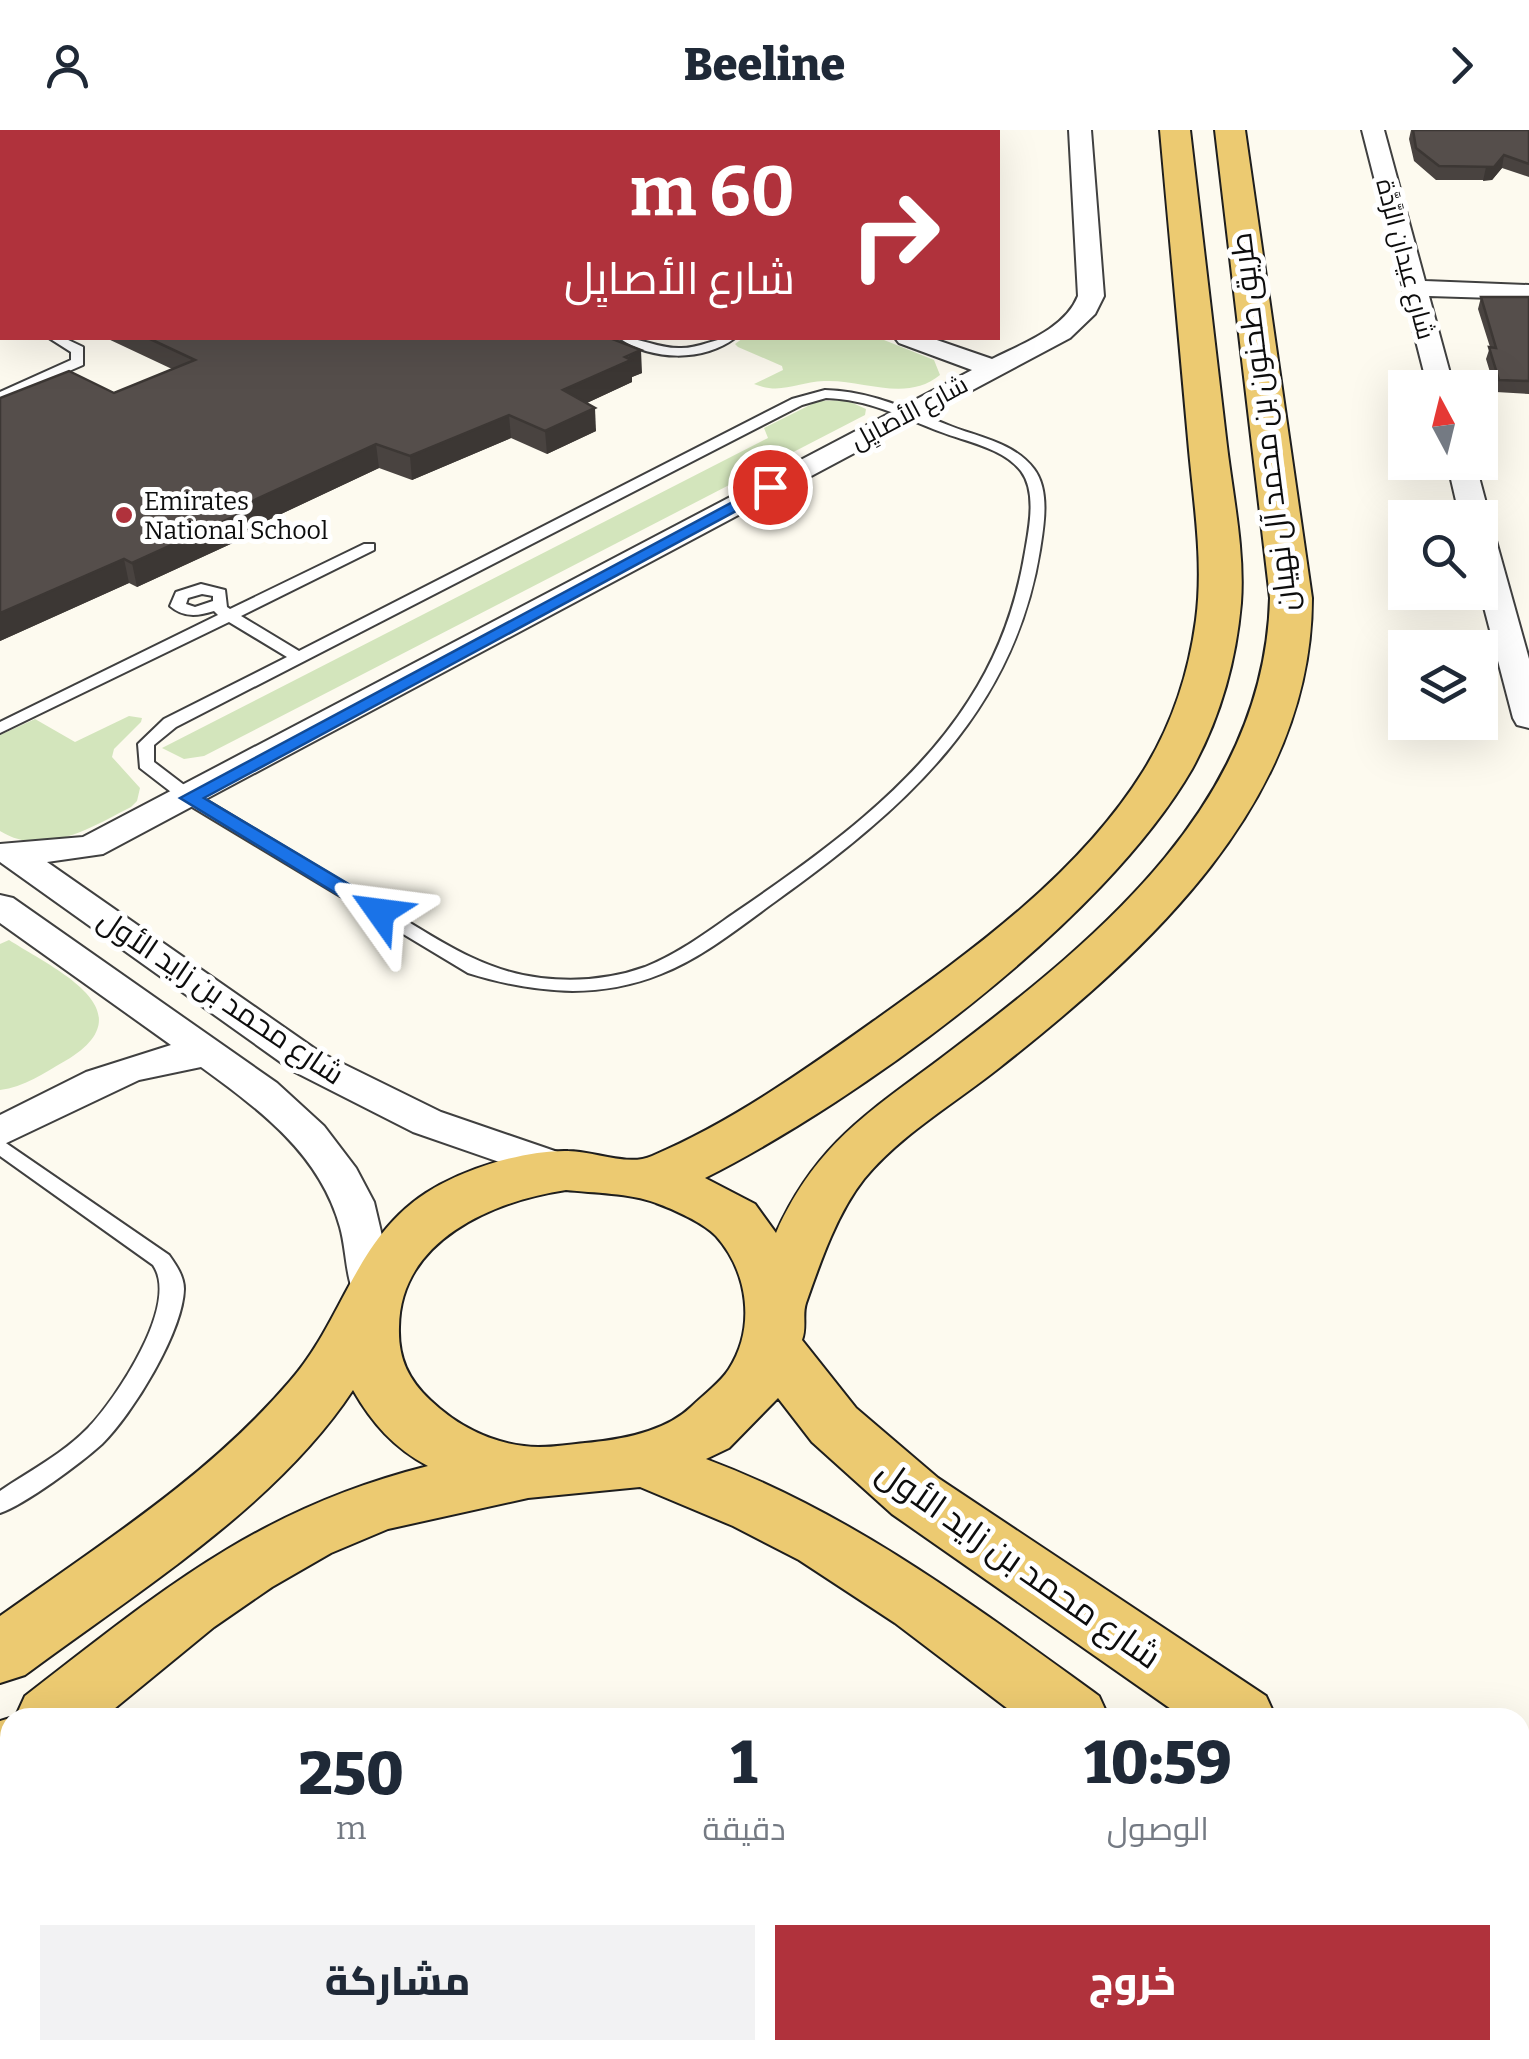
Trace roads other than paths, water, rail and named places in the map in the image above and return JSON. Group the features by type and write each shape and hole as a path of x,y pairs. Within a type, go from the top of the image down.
{"main road":[{"name":"طريق طحنون بن محمد آل نهيان","path":"655,1178 739,1137 810,1094 1006,948 1116,840 1166,772 1183,739 1214,646 1221,576 1175,130"},
{"name":"طريق طحنون بن محمد آل نهيان","path":"776,1323 822,1201 846,1164 885,1127 1057,995 1149,910 1194,854 1242,782 1270,715 1288,645 1289,575 1245,274 1230,130"},
{"path":"0,1654 154,1540 281,1432 314,1397 401,1245 446,1208 503,1182 566,1170 626,1172 655,1178 708,1200 748,1233 768,1264 776,1323 748,1394 701,1434 640,1462 470,1482 404,1497 342,1520 280,1549 221,1585 63,1708"},
{"path":"370,1303 373,1370 406,1418 462,1454 535,1473"},
{"name":"شارع محمد بن زايد الأول","path":"776,1323 834,1425 915,1496 1226,1708"},
{"path":"640,1462 706,1484 824,1542 877,1574 1060,1708"}],"street":[{"name":"شارع الأصايِل","path":"91,847 190,798 1061,333 1076,321 1091,296 1080,130"},
{"name":"شارع عِيدان الرَّدَّة","path":"1373,130 1436,370"},
{"path":"1412,288 1529,292"},
{"path":"914,340 992,368"},
{"path":"1498,603 1529,718"},
{"path":"7,851 91,847"},
{"path":"69,894 76,869 91,847"},
{"name":"شارع محمد بن زايد الأول","path":"7,851 307,1062 427,1122 566,1170"},
{"name":"شارع محمد بن زايد الأول","path":"0,906 263,1092 302,1124 331,1158 354,1198 368,1243 370,1303"},
{"path":"112,1072 137,1040 144,1008"},
{"path":"0,1132 112,1072 159,1058 207,1054"}],"lane":[{"path":"0,397 78,362 78,350 59,340"},
{"path":"632,340 679,354 725,340"},
{"path":"826,394 858,395 906,414 998,449 1020,462 1032,477 1034,554 1011,637 966,716 880,812 797,878 676,960 600,984 546,985 475,969 190,798 146,764 146,744 170,723 797,402 826,394"},
{"path":"0,728 222,611 369,547"},
{"path":"222,611 300,658"},
{"path":"0,1146 160,1260 173,1288 167,1312 132,1389 109,1421 74,1453 0,1503"}],"place":[{"name":"Emirates National School","path":"124,515"}]}
